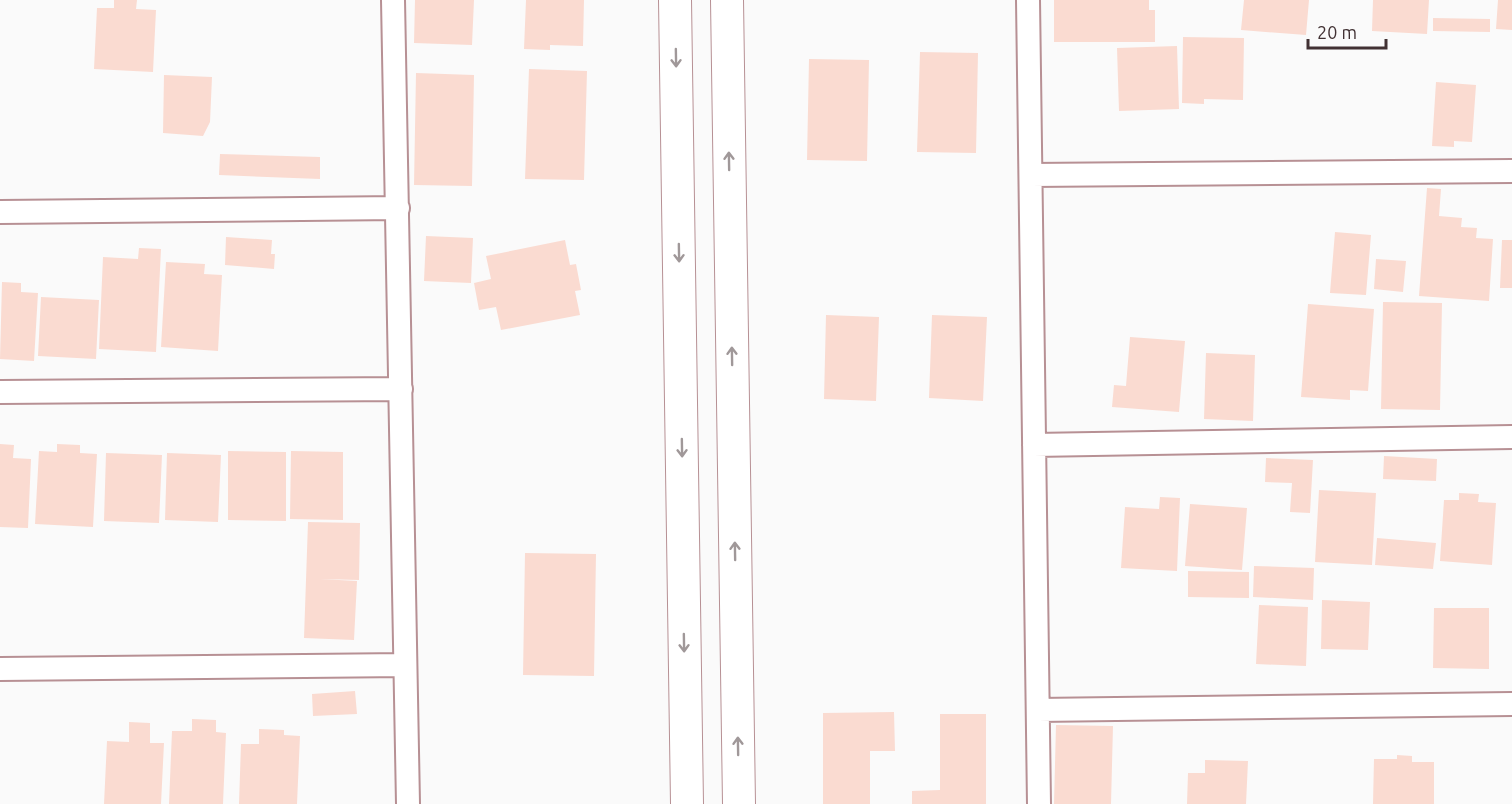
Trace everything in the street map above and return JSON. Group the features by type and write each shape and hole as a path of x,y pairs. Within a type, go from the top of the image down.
{"main road":[{"path":"675,0 687,804"},
{"path":"727,0 739,804"}],"street":[{"path":"393,0 408,804"},
{"path":"1028,0 1039,804"},
{"path":"1030,175 1512,171"},
{"path":"0,212 398,208"},
{"path":"0,392 401,389"},
{"path":"1034,445 1512,437"},
{"path":"0,669 405,665"},
{"path":"1038,710 1512,704"}],"building":[{"path":"114,0 137,0 136,9 156,10 153,72 94,69 97,8 114,8"},
{"path":"415,0 474,0 472,45 414,43"},
{"path":"526,0 584,0 583,46 550,45 550,50 524,49"},
{"path":"1054,0 1149,0 1149,10 1155,10 1155,42 1054,42"},
{"path":"1244,0 1309,0 1306,35 1241,30"},
{"path":"1373,0 1429,0 1427,34 1372,31"},
{"path":"1498,0 1512,0 1512,30 1496,29"},
{"path":"1433,18 1490,19 1490,32 1433,31"},
{"path":"1183,37 1244,38 1243,100 1204,99 1204,104 1182,103"},
{"path":"1177,46 1179,109 1119,111 1117,48"},
{"path":"920,52 978,53 976,153 917,152"},
{"path":"809,59 869,60 867,161 807,160"},
{"path":"529,69 587,71 584,180 525,179"},
{"path":"416,73 474,75 472,186 414,185"},
{"path":"164,75 212,77 210,122 203,136 163,133"},
{"path":"1436,82 1476,85 1472,142 1454,141 1454,147 1432,146"},
{"path":"220,154 320,157 320,179 219,175"},
{"path":"1427,188 1441,189 1439,216 1462,218 1461,227 1477,228 1476,238 1493,239 1489,301 1419,296"},
{"path":"1335,232 1371,235 1366,295 1330,293"},
{"path":"426,236 473,238 471,283 424,281"},
{"path":"226,237 272,240 271,254 275,254 274,269 225,265"},
{"path":"565,240 570,265 576,264 581,290 575,291 580,315 501,330 496,307 479,310 474,283 491,279 486,256"},
{"path":"1502,240 1512,240 1512,288 1500,288"},
{"path":"139,248 161,249 156,352 99,349 103,257 138,259"},
{"path":"1376,259 1406,261 1403,292 1374,289"},
{"path":"166,262 205,264 204,274 222,275 218,351 161,347"},
{"path":"2,282 21,283 21,292 38,293 34,361 0,359"},
{"path":"41,297 99,300 96,359 38,356"},
{"path":"1383,302 1442,303 1440,410 1381,409"},
{"path":"1308,304 1374,309 1368,391 1350,390 1350,400 1301,397"},
{"path":"826,315 879,317 876,401 824,399"},
{"path":"932,315 987,317 983,401 929,398"},
{"path":"1130,337 1185,341 1179,412 1112,407 1114,385 1126,386"},
{"path":"1206,353 1255,355 1253,421 1204,419"},
{"path":"0,444 14,445 13,458 31,459 28,528 0,527"},
{"path":"57,444 80,445 80,453 97,454 93,527 35,524 39,451 57,452"},
{"path":"228,451 286,452 286,521 228,520"},
{"path":"291,451 343,452 343,520 290,519"},
{"path":"106,453 162,455 159,523 104,521"},
{"path":"167,453 221,455 218,522 165,520"},
{"path":"1384,456 1437,459 1436,481 1383,479"},
{"path":"1266,458 1313,460 1310,513 1290,512 1292,483 1265,482"},
{"path":"1319,490 1376,493 1372,565 1315,562"},
{"path":"1459,493 1479,494 1478,502 1496,503 1492,565 1440,561 1444,500 1459,500"},
{"path":"1160,497 1180,498 1177,571 1121,568 1125,507 1159,509"},
{"path":"1190,504 1247,508 1242,570 1185,566"},
{"path":"308,522 360,523 359,580 320,579 357,581 354,640 304,638"},
{"path":"1377,538 1436,543 1433,569 1375,565"},
{"path":"525,553 596,554 594,676 523,675"},
{"path":"1254,566 1314,568 1313,600 1253,597"},
{"path":"1188,571 1249,572 1249,598 1188,597"},
{"path":"1322,600 1370,602 1368,650 1321,649"},
{"path":"1259,605 1308,607 1306,666 1256,664"},
{"path":"1434,608 1489,608 1489,669 1433,668"},
{"path":"355,691 357,714 313,716 312,694"},
{"path":"894,712 895,751 870,751 870,804 823,804 823,713"},
{"path":"940,714 986,714 986,804 912,804 912,791 940,790"},
{"path":"192,719 216,720 216,732 226,733 223,804 169,804 172,731 192,731"},
{"path":"129,722 150,723 150,743 164,743 161,804 104,804 107,741 129,742"},
{"path":"1056,725 1113,726 1111,804 1054,804"},
{"path":"259,729 284,730 284,735 300,736 297,804 239,804 241,744 259,744"},
{"path":"1397,755 1412,756 1412,762 1434,762 1434,804 1373,804 1374,759 1397,759"},
{"path":"1205,760 1248,761 1246,804 1187,804 1188,773 1205,773"}]}
